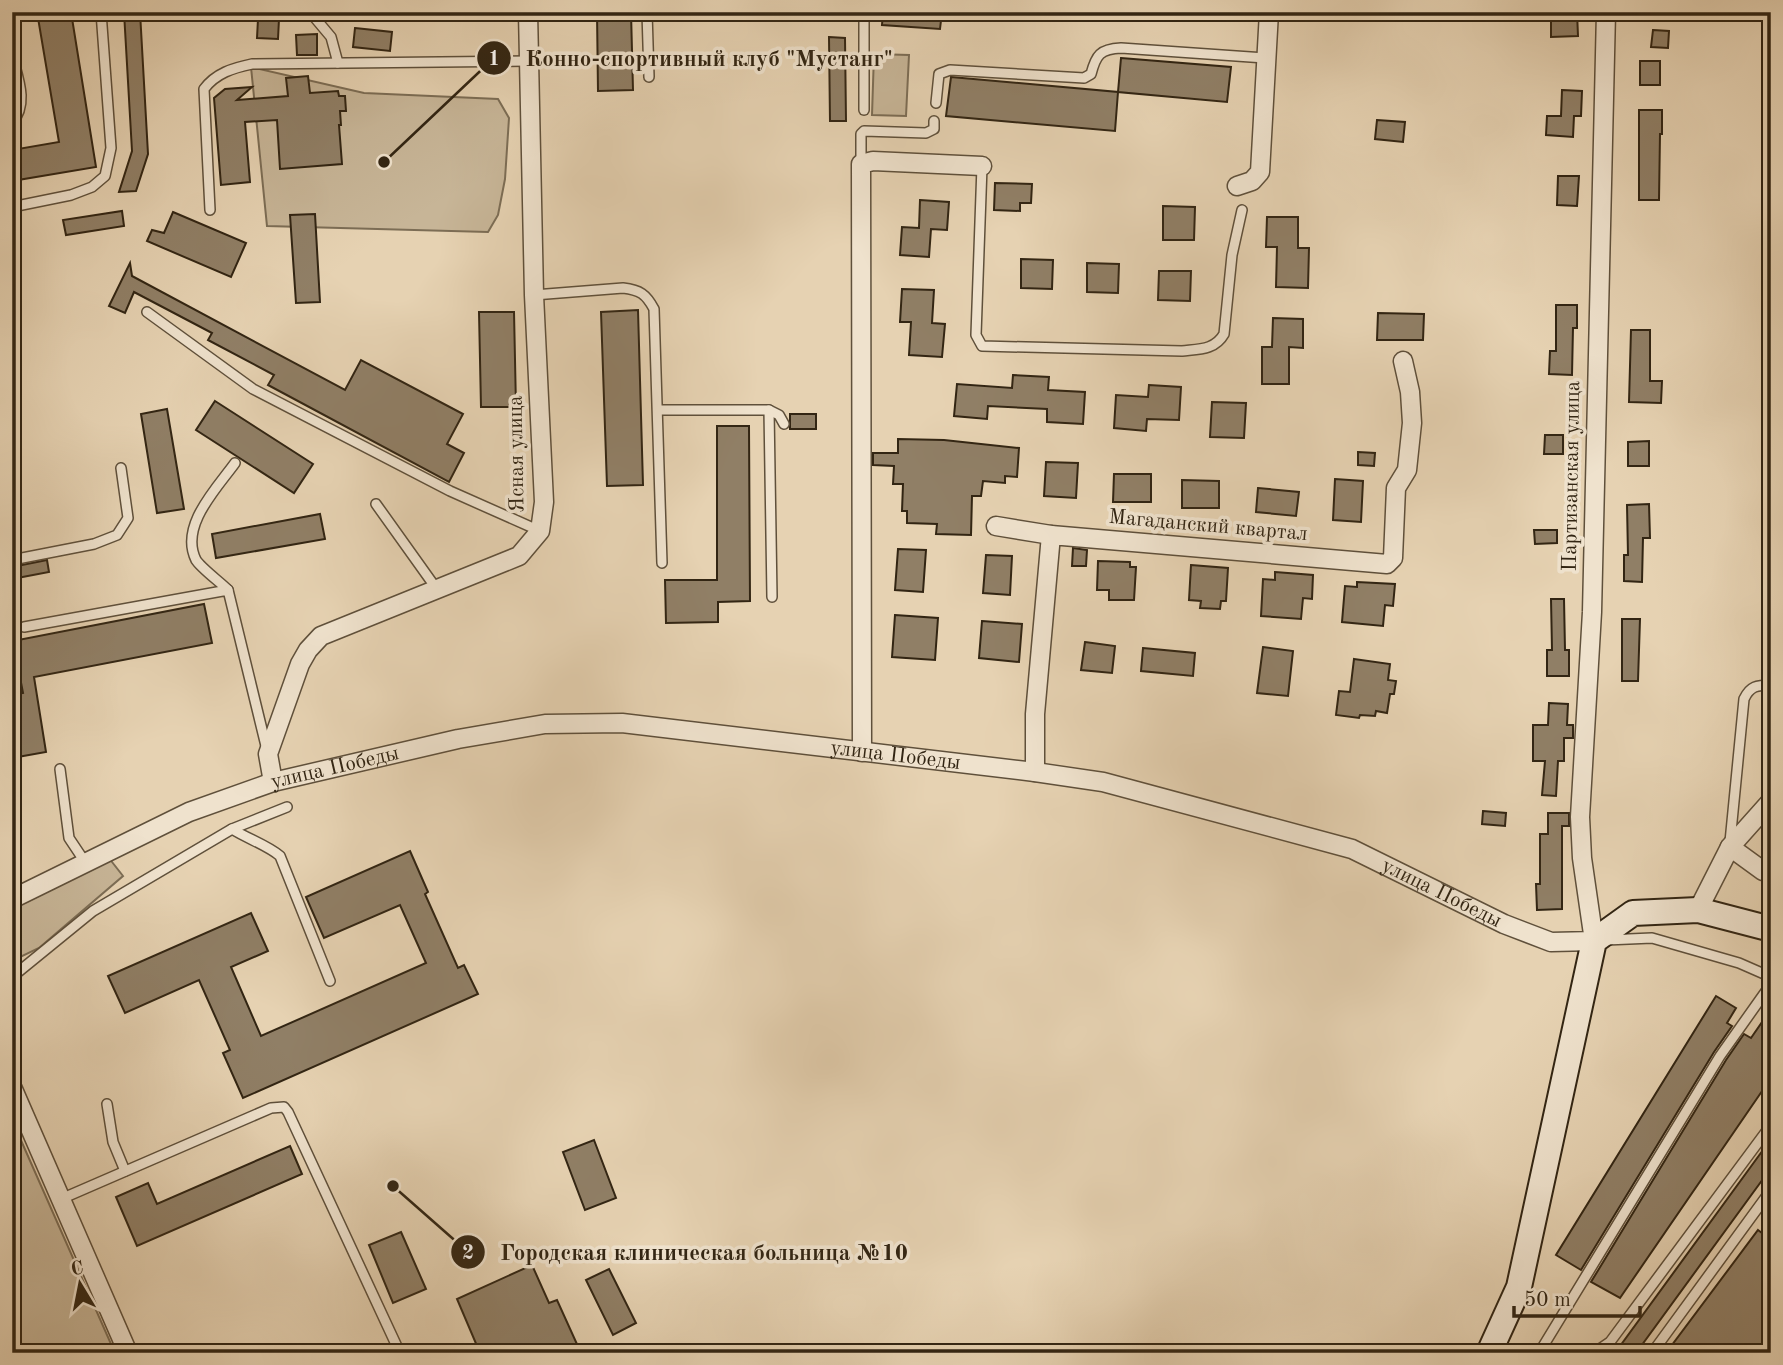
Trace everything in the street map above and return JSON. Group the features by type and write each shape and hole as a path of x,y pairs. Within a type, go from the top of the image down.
{"street":[{"name":"Ясная улица","path":"273,782 268,754 300,664 321,636 519,556 540,531 544,502 534,295 528,12"},
{"path":"1237,186 1252,181 1260,172 1269,12"},
{"name":"Партизанская улица","path":"1594,940 1582,858 1580,817 1592,612 1606,12"},
{"path":"862,752 861,164 873,161 982,166"},
{"name":"Магаданский квартал","path":"996,526 1051,535 1387,564 1393,558 1396,488 1407,470 1410,448 1410,392 1403,361"},
{"path":"1035,772 1035,714 1051,535"},
{"name":"улица Победы","path":"12,900 189,812 273,782 458,739 545,724 622,723 1103,782 1352,849 1504,924 1551,942 1594,940"},
{"path":"1698,911 1730,847 1771,801"},
{"path":"1730,847 1763,871 1771,872"},
{"path":"1489,1353 1519,1287 1594,940 1633,913 1698,911 1771,929"},
{"path":"12,1087 128,1353"}],"lane":[{"path":"12,207 71,195 92,187 105,176 111,148 101,12"},
{"path":"310,12 331,37 338,63"},
{"path":"647,12 649,77"},
{"path":"864,12 864,110"},
{"path":"1162,12 1176,12"},
{"path":"936,103 939,74 950,70 1084,78 1091,74 1098,53 1111,49 1265,58"},
{"path":"12,55 21,91 21,111 12,123"},
{"path":"210,210 204,89 211,79 233,68 252,64 528,61"},
{"path":"861,164 861,134 864,131 926,133 934,129 934,121"},
{"path":"982,166 976,335 982,345 1182,351 1202,349 1219,343 1224,334 1233,255 1242,210"},
{"path":"534,295 623,288 638,290 647,296 654,309 662,563"},
{"path":"147,312 253,388 450,491 540,531"},
{"path":"658,410 769,410 779,415 784,424"},
{"path":"769,410 772,597"},
{"path":"234,463 197,518 192,535 197,560 228,590 268,754"},
{"path":"12,560 94,544 117,535 128,517 121,468"},
{"path":"376,504 436,588"},
{"path":"24,627 228,590"},
{"path":"1730,847 1744,699 1757,685 1771,685"},
{"path":"61,769 69,838 85,862"},
{"path":"12,977 93,911 232,829 287,807"},
{"path":"232,829 251,842 271,848 280,856 330,981"},
{"path":"1594,940 1652,939 1739,963 1771,977"},
{"path":"1539,1353 1720,1056 1771,984"},
{"path":"107,1104 113,1142 125,1171"},
{"path":"61,1199 271,1108 284,1107 400,1353"},
{"path":"1594,1353 1609,1342 1771,1125"},
{"path":"1652,1353 1771,1190"}],"shaded area":[{"path":"874,54 909,55 906,116 872,115"},
{"path":"251,67 364,93 498,99 509,118 505,179 498,215 488,232 267,226"},
{"path":"105,853 123,876 39,948 12,961 12,906"},
{"path":"12,1120 115,1353 12,1353"}],"building":[{"path":"37,12 71,12 96,167 12,181 12,150 59,142"},
{"path":"124,12 140,12 148,154 136,191 119,192 132,151"},
{"path":"597,12 631,12 633,90 598,91"},
{"path":"883,12 942,12 940,29 882,25"},
{"path":"1551,12 1577,12 1578,36 1551,37"},
{"path":"258,19 279,19 278,39 257,38"},
{"path":"355,28 392,32 390,51 353,47"},
{"path":"1653,30 1669,31 1668,48 1651,47"},
{"path":"317,34 317,55 297,55 296,35"},
{"path":"829,37 845,38 846,121 830,121"},
{"path":"1121,58 1231,67 1227,102 1118,92"},
{"path":"1640,61 1660,61 1660,85 1640,85"},
{"path":"308,76 310,93 338,91 339,96 345,96 346,111 340,111 339,125 342,164 280,169 277,120 245,122 250,182 221,185 214,98 225,89 252,87 237,100 288,96 286,78"},
{"path":"951,77 1118,92 1115,131 946,116"},
{"path":"1562,90 1582,91 1581,116 1574,116 1573,137 1546,135 1547,116 1561,116"},
{"path":"1639,110 1662,110 1659,200 1639,200"},
{"path":"1377,120 1405,122 1403,142 1375,139"},
{"path":"1558,176 1579,176 1577,206 1557,205"},
{"path":"995,183 1032,184 1031,203 1020,203 1020,211 994,210"},
{"path":"920,200 949,202 947,230 931,229 929,257 900,255 902,227 919,228"},
{"path":"1163,206 1195,207 1194,240 1163,240"},
{"path":"122,211 124,226 66,235 63,220"},
{"path":"173,212 246,243 231,277 147,241 152,230 164,233"},
{"path":"315,214 320,302 296,303 290,215"},
{"path":"1267,217 1298,217 1298,248 1309,248 1308,288 1276,287 1277,247 1266,247"},
{"path":"1021,259 1053,260 1052,289 1021,288"},
{"path":"130,263 132,276 345,390 361,360 463,414 447,444 464,453 449,482 268,385 274,375 208,340 212,333 134,292 125,313 109,306"},
{"path":"1087,263 1119,264 1118,293 1087,292"},
{"path":"1159,271 1191,271 1190,301 1158,300"},
{"path":"902,289 934,290 932,323 945,324 942,357 909,355 911,322 900,322"},
{"path":"1556,305 1577,305 1577,328 1573,328 1572,375 1549,374 1550,351 1556,351"},
{"path":"638,310 643,485 607,486 601,312"},
{"path":"479,312 514,312 516,407 481,407"},
{"path":"1378,313 1424,314 1423,340 1377,340"},
{"path":"1273,318 1303,319 1303,348 1289,347 1289,384 1262,384 1262,347 1272,347"},
{"path":"1631,330 1650,330 1650,381 1662,381 1661,403 1629,402"},
{"path":"1013,375 1049,377 1048,390 1085,392 1083,424 1047,422 1047,409 988,406 987,419 954,416 957,384 1012,388"},
{"path":"1149,385 1181,387 1179,420 1147,419 1146,431 1114,428 1116,395 1148,397"},
{"path":"215,401 313,464 294,493 196,430"},
{"path":"1212,402 1246,403 1244,438 1210,437"},
{"path":"167,409 184,509 157,513 141,414"},
{"path":"790,414 816,414 816,429 790,429"},
{"path":"717,426 749,426 750,601 718,602 718,622 666,623 665,580 717,580"},
{"path":"1545,435 1563,435 1563,454 1544,454"},
{"path":"898,439 944,440 1019,448 1017,477 1005,476 1005,483 983,481 981,496 972,496 971,535 936,534 937,524 907,523 907,511 902,511 903,484 893,484 894,466 873,465 873,453 898,453"},
{"path":"1649,441 1649,466 1628,466 1628,442"},
{"path":"1358,452 1375,453 1374,466 1358,465"},
{"path":"1046,462 1078,463 1076,498 1044,496"},
{"path":"1114,474 1151,474 1151,502 1113,502"},
{"path":"1335,479 1363,481 1361,522 1333,520"},
{"path":"1182,480 1219,481 1219,508 1182,508"},
{"path":"1258,488 1299,492 1296,516 1256,512"},
{"path":"1649,504 1650,538 1643,538 1642,582 1624,581 1624,555 1628,555 1627,505"},
{"path":"320,514 325,539 216,558 212,534"},
{"path":"1534,530 1557,530 1557,543 1535,544"},
{"path":"1073,548 1087,550 1086,566 1072,566"},
{"path":"898,549 926,550 923,592 895,590"},
{"path":"986,555 1012,556 1010,595 983,593"},
{"path":"47,560 49,572 12,579 12,567"},
{"path":"1098,561 1130,562 1130,567 1136,567 1134,600 1109,600 1109,590 1097,590"},
{"path":"1191,565 1228,568 1226,601 1221,601 1220,609 1200,608 1201,601 1189,600"},
{"path":"1275,572 1313,575 1312,599 1303,598 1301,619 1261,616 1263,579 1275,580"},
{"path":"1357,582 1395,584 1393,606 1385,605 1383,626 1342,622 1345,586 1357,587"},
{"path":"1551,599 1564,599 1565,650 1569,650 1569,676 1547,676 1547,650 1552,650"},
{"path":"204,604 212,643 34,677 46,752 12,758 12,695 23,693 13,641"},
{"path":"895,615 938,618 935,660 892,657"},
{"path":"1622,619 1640,619 1638,681 1622,681"},
{"path":"982,621 1022,624 1019,662 979,658"},
{"path":"1085,642 1115,646 1112,673 1081,670"},
{"path":"1263,647 1293,651 1288,696 1257,693"},
{"path":"1143,648 1195,653 1193,676 1141,671"},
{"path":"1354,659 1390,664 1388,680 1396,681 1394,694 1390,694 1387,713 1376,711 1375,716 1360,715 1359,718 1336,715 1339,691 1350,692"},
{"path":"1549,703 1568,704 1567,725 1573,725 1573,738 1564,738 1564,761 1558,761 1556,796 1542,795 1545,761 1533,761 1533,725 1548,725"},
{"path":"1483,811 1506,813 1505,826 1482,824"},
{"path":"1548,813 1569,813 1569,826 1562,826 1562,909 1537,910 1540,834 1548,834"},
{"path":"410,851 428,892 425,894 458,968 464,965 478,994 243,1098 223,1053 230,1050 199,980 125,1013 108,976 251,913 268,951 231,967 261,1036 426,963 400,905 324,938 306,897"},
{"path":"1716,996 1736,1008 1727,1023 1732,1026 1581,1270 1556,1255"},
{"path":"1771,1009 1771,1078 1620,1298 1591,1282 1726,1060 1744,1034 1751,1038"},
{"path":"1771,1139 1771,1168 1636,1353 1615,1353"},
{"path":"594,1140 616,1198 585,1210 563,1152"},
{"path":"290,1146 302,1174 137,1246 116,1197 148,1183 157,1204"},
{"path":"1758,1230 1771,1240 1771,1353 1666,1353"},
{"path":"401,1232 426,1289 393,1303 369,1245"},
{"path":"532,1265 549,1303 557,1300 581,1353 480,1353 457,1299"},
{"path":"609,1269 636,1323 613,1335 586,1280"}],"place":[{"name":"Конно-спортивный клуб \"Мустанг\"","path":"384,162"},
{"name":"Городская клиническая больница №10","path":"393,1186"}]}
